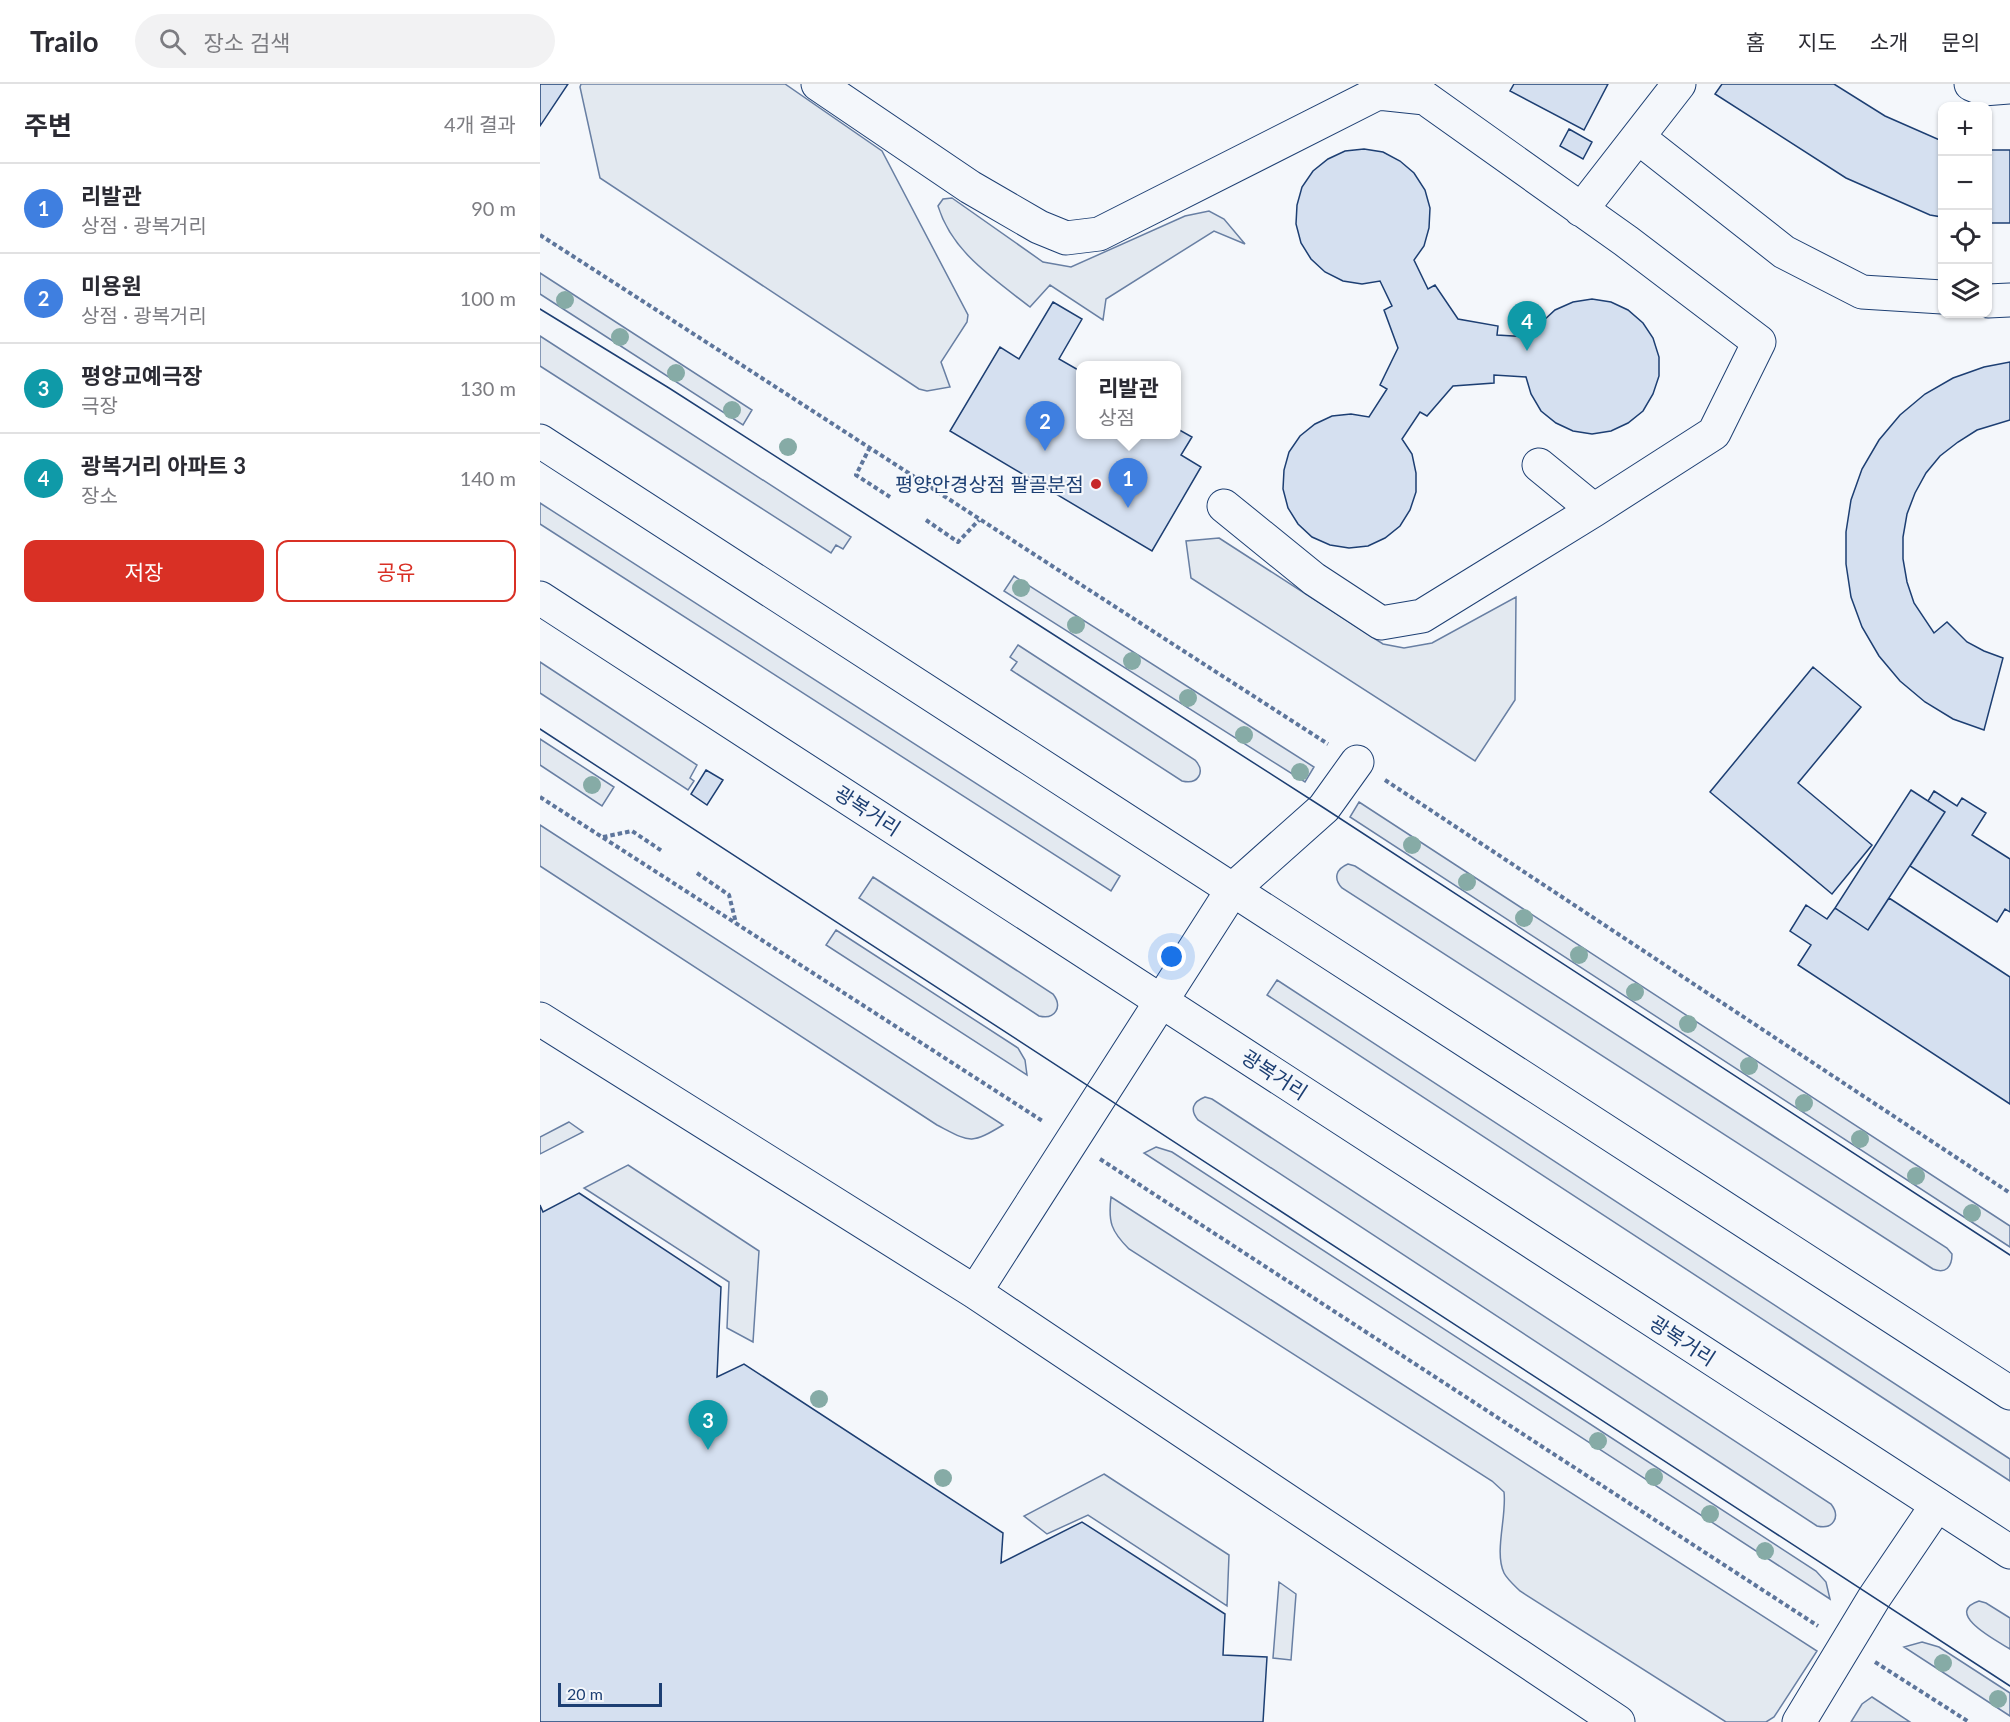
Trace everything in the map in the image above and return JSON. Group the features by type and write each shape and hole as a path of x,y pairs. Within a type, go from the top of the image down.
{"main road":[{"path":"818,84 970,187 1038,227 1066,238 1099,234 1378,93 1425,98 1759,342 1714,433 1422,616 1381,623 1314,579 1224,506"},
{"path":"1581,210 1679,84"},
{"path":"1971,84 1983,89 2010,87"},
{"path":"1639,138 1784,252 1862,292 1938,297"},
{"path":"1992,301 2010,300"},
{"path":"540,441 2010,1393"},
{"path":"1539,465 1594,510"},
{"name":"광복거리","path":"540,598 2010,1552"},
{"path":"975,1292 1233,890 1324,808 1357,762"},
{"path":"540,1020 975,1292 1574,1707 1618,1722"},
{"path":"1799,1722 1846,1644 1937,1505"}],"path":[{"path":"540,235 1357,762 2010,1193"},
{"path":"870,447 856,475 890,497"},
{"path":"926,520 958,542 979,520"},
{"path":"540,797 1969,1722"},
{"path":"603,837 632,831 662,851"},
{"path":"697,873 729,895 736,923"}],"shaded area":[{"path":"581,84 785,84 882,151 968,315 967,322 941,362 950,387 927,391 919,389 600,178"},
{"path":"952,198 1043,262 1071,267 1185,216 1209,211 1224,219 1245,244 1214,231 1106,299 1103,320 1050,285 1030,307 988,274 964,251 944,222 938,206 943,199"},
{"path":"540,273 752,410 743,425 540,294"},
{"path":"540,336 851,537 843,549 836,545 831,553 540,366"},
{"path":"540,503 1120,876 1111,891 540,524"},
{"path":"1219,538 1383,644 1404,648 1432,643 1516,597 1515,700 1475,761 1191,578 1186,541"},
{"path":"1014,576 1314,767 1305,782 1004,591"},
{"path":"1018,645 1195,760 1200,769 1199,776 1192,781 1182,781 1011,670 1017,662 1010,657"},
{"path":"540,662 697,765 690,778 694,781 688,790 540,693"},
{"path":"540,739 614,787 602,806 540,765"},
{"path":"1359,802 2010,1226 2010,1247 1350,817"},
{"path":"540,825 1003,1125 983,1136 970,1139 937,1125 540,866"},
{"path":"1348,864 1355,866 1947,1248 1952,1254 1951,1263 1945,1270 1933,1269 1342,888 1337,881 1337,874"},
{"path":"873,877 1053,994 1057,1003 1056,1011 1049,1016 1039,1016 859,898"},
{"path":"836,930 1018,1048 1025,1060 1027,1075 826,945"},
{"path":"1277,980 2010,1459 2010,1481 1267,995"},
{"path":"1205,1097 1212,1099 1831,1504 1835,1513 1834,1521 1827,1526 1817,1526 1198,1120 1193,1110 1197,1101"},
{"path":"569,1122 583,1132 540,1154 540,1137"},
{"path":"1156,1147 1172,1152 1816,1571 1826,1582 1830,1599 1144,1153"},
{"path":"628,1165 759,1251 753,1342 727,1328 729,1282 584,1188"},
{"path":"1111,1197 1817,1651 1774,1717 1766,1722 1726,1722 1520,1591 1505,1575 1501,1564 1500,1544 1504,1492 1492,1481 1129,1249 1112,1226"},
{"path":"1104,1474 1229,1555 1227,1606 1088,1515 1047,1534 1024,1516"},
{"path":"1279,1582 1296,1594 1291,1660 1273,1658"},
{"path":"1979,1601 2010,1618 2010,1649 1976,1627 1970,1620 1967,1613 1969,1606"},
{"path":"1922,1642 1939,1647 2010,1693 2010,1716 1904,1647"},
{"path":"1872,1697 1910,1722 1851,1722 1862,1704"}],"building":[{"path":"540,84 568,84 540,126"},
{"path":"1514,84 1608,84 1584,130 1510,91"},
{"path":"1722,84 1834,84 1885,116 1938,139 1938,216 1930,215 1846,178 1715,94"},
{"path":"1569,129 1592,142 1583,159 1560,146"},
{"path":"1364,149 1383,152 1400,161 1414,173 1425,190 1430,208 1429,228 1424,246 1414,260 1428,289 1435,285 1458,319 1498,326 1497,335 1531,337 1541,323 1555,310 1573,302 1592,299 1611,302 1628,310 1643,323 1653,338 1659,357 1659,376 1653,394 1643,411 1628,423 1611,431 1592,434 1573,431 1556,423 1541,411 1531,394 1526,377 1494,375 1494,383 1453,386 1427,416 1420,412 1402,439 1412,454 1416,473 1416,492 1410,510 1400,526 1385,538 1368,546 1349,548 1330,545 1312,537 1298,524 1288,508 1283,489 1284,470 1289,452 1300,436 1315,424 1332,416 1351,414 1369,417 1387,389 1380,385 1398,348 1384,310 1392,306 1380,281 1362,284 1343,281 1325,272 1311,259 1301,243 1296,224 1297,205 1302,187 1313,171 1328,159 1345,151"},
{"path":"1992,150 2010,150 2010,223 1992,223"},
{"path":"1053,302 1082,319 1059,359 1076,369 1076,439 1181,439 1181,431 1192,437 1181,455 1201,467 1152,551 950,431 1000,347 1019,359"},
{"path":"2010,362 2010,420 1977,430 1940,456 1926,473 1915,493 1907,514 1903,537 1903,559 1907,582 1914,603 1934,633 1947,622 1967,642 2003,658 1984,730 1953,719 1925,702 1900,681 1879,656 1862,627 1851,597 1846,564 1846,532 1851,500 1862,469 1879,440 1900,415 1925,394 1953,378 1984,367"},
{"path":"1813,667 1861,707 1798,783 1872,845 1832,894 1710,792"},
{"path":"706,770 723,780 707,805 691,794"},
{"path":"1911,790 1945,812 1868,930 1835,908"},
{"path":"1934,791 1957,806 1962,798 1986,813 1972,835 2010,859 2010,912 2005,909 1997,922 1910,866 1945,812 1928,801"},
{"path":"1889,898 2010,977 2010,1104 1798,965 1811,945 1790,931 1806,905 1827,919 1835,908 1868,930"},
{"path":"579,1193 721,1287 717,1377 744,1364 1003,1533 1001,1563 1082,1522 1225,1614 1223,1655 1267,1657 1263,1722 540,1722 540,1205 543,1212"}],"tram line":[{"path":"540,309 669,388 1324,808 2010,1255"},
{"path":"540,729 2010,1686"}],"place":[{"name":"광복거리 아파트 3","path":"1527,351"},
{"name":"미용원","path":"1045,451"},
{"name":"평양안경상점 팔골분점","path":"1096,484"},
{"name":"리발관","path":"1128,508"},
{"name":"평양교예극장","path":"708,1450"}]}
